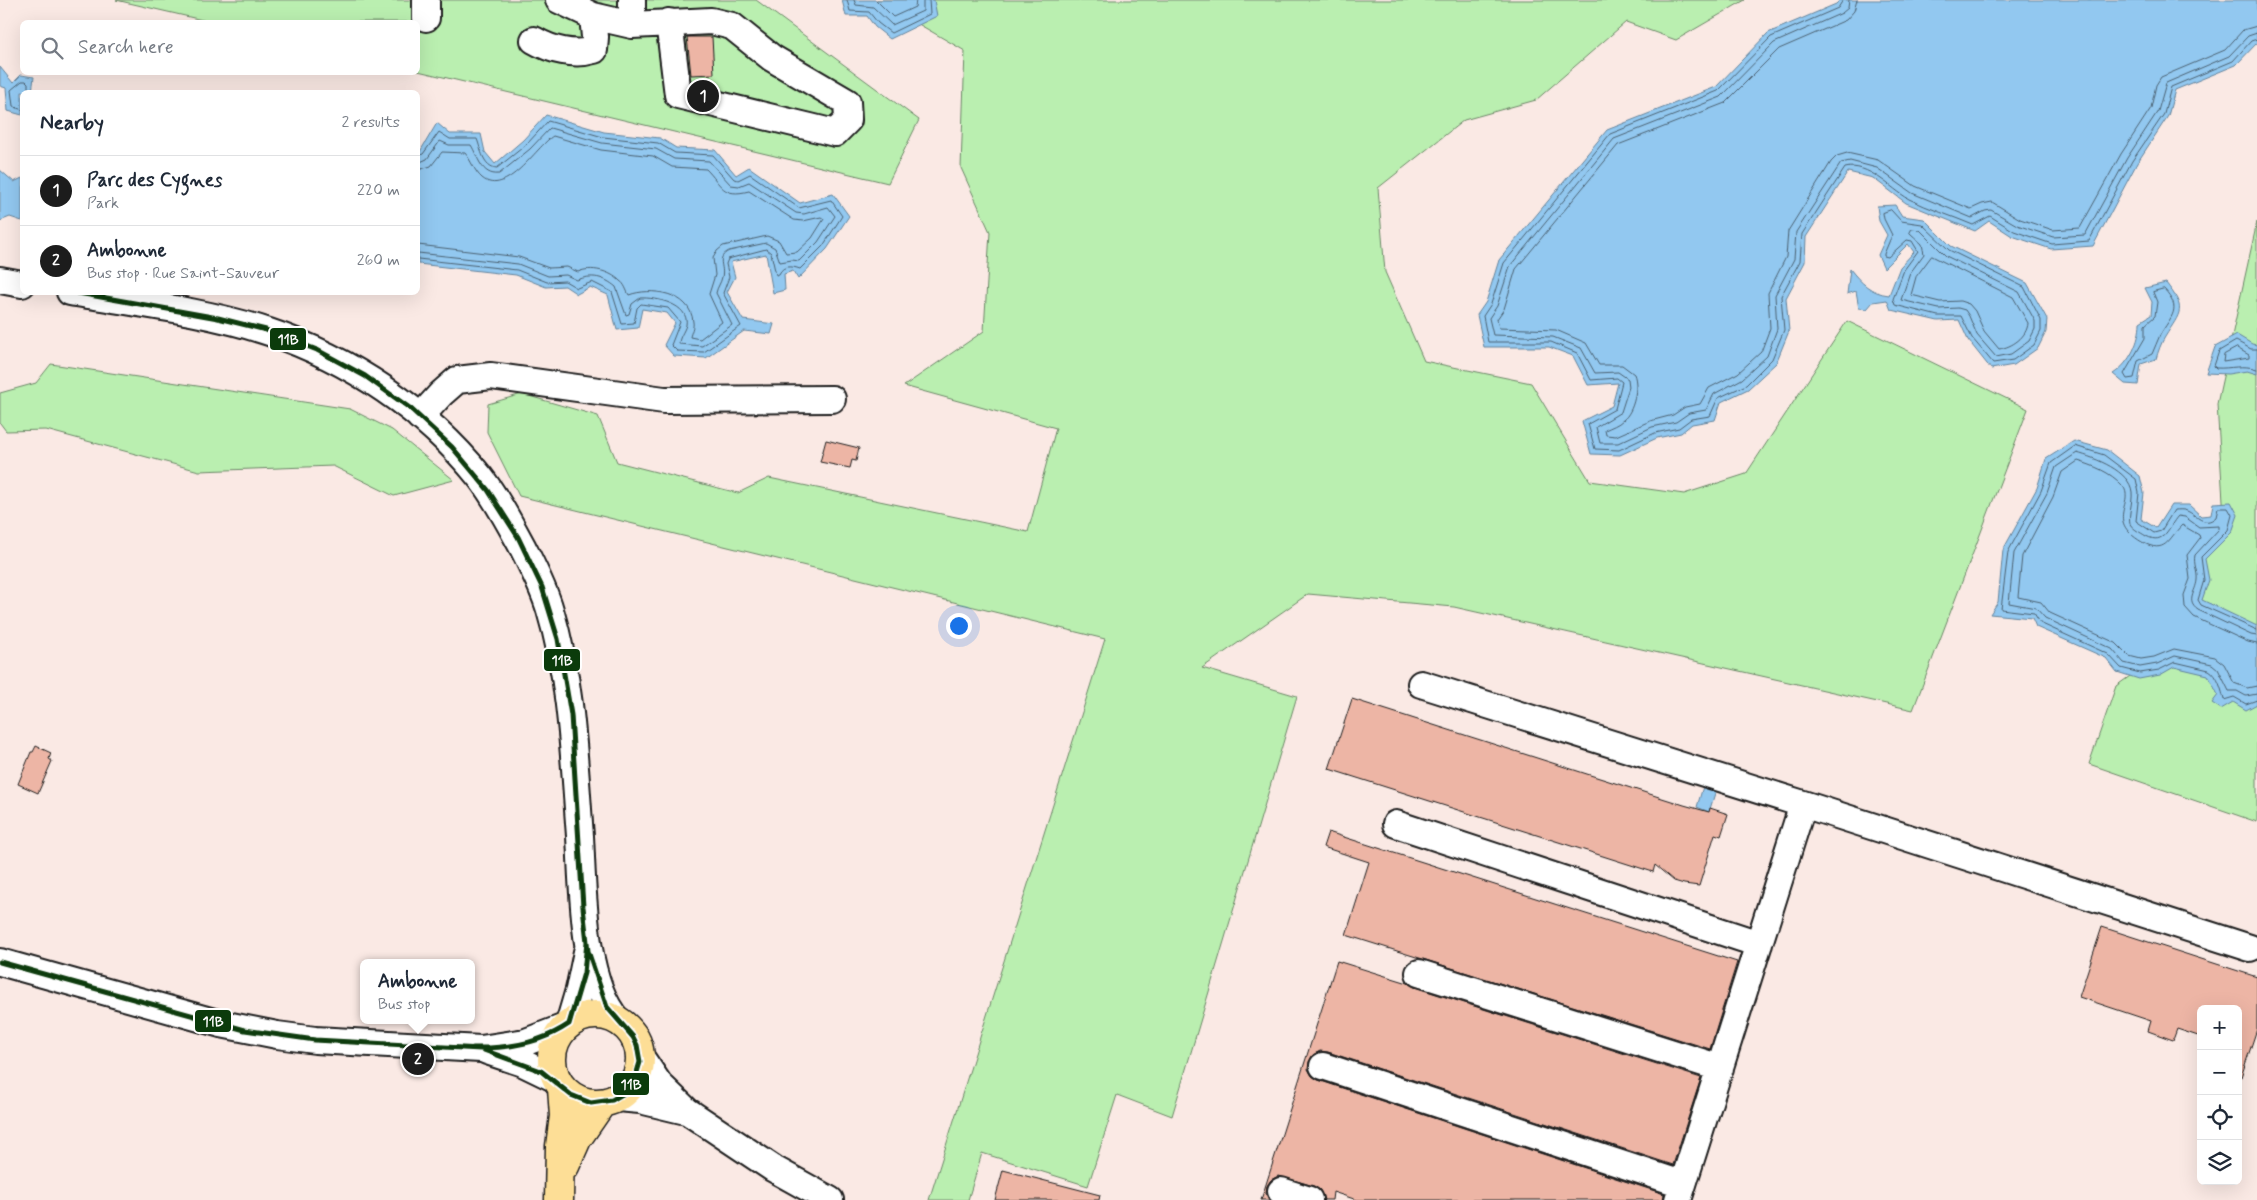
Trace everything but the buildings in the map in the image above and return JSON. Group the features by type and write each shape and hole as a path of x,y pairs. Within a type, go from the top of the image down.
{"main road":[{"path":"559,1084 576,1099 593,1103 610,1100 626,1092 635,1080 640,1066 640,1056 633,1036 618,1021 599,1015 578,1019 567,1025 555,1042 552,1061 559,1084 564,1116 559,1189"},
{"path":"559,1189 577,1139 610,1100"}],"street":[{"path":"559,0 593,16 632,12 669,22 694,11 711,21 732,26 772,58 848,102 848,120 835,133 678,95 669,22"},
{"path":"534,40 549,48 584,53 594,50 593,16"},
{"path":"0,280 20,284"},
{"path":"87,295 173,310 267,331 303,344 342,363 381,387 420,417 454,448 481,479 510,524 532,567 549,607 558,639 567,690 574,750 588,949 606,1006 618,1021"},
{"path":"420,417 457,380 491,376 664,400 832,400"},
{"path":"1421,684 1803,804 2250,948"},
{"path":"1323,1066 1680,1192 1803,804"},
{"path":"1396,824 1759,944"},
{"path":"0,962 245,1030 315,1040 481,1049 526,1042 567,1025 579,990 588,949"},
{"path":"1419,973 1720,1068"},
{"path":"481,1049 523,1063 559,1084"},
{"path":"640,1056 659,1084 687,1111 774,1169 830,1200"},
{"path":"610,1100 640,1100 687,1111"},
{"path":"1281,1191 1309,1200"}],"green space":[{"path":"116,0 756,0 919,120 888,183 420,71 420,20 202,20"},
{"path":"877,0 1745,0 1676,40 1626,22 1536,100 1464,120 1378,188 1385,272 1424,361 1531,383 1590,481 1684,494 1746,474 1847,321 2028,409 1913,710 1454,607 1308,594 1202,668 1297,696 1172,1116 1117,1095 1088,1186 982,1153 968,1200 929,1200 1105,639 519,496 487,432 488,404 522,394 598,416 617,462 738,493 769,478 1028,532 1056,428 904,386 984,331 990,232 961,168 965,51"},
{"path":"2257,222 2257,822 2089,764 2116,686 2161,654 2224,517 2217,404"},
{"path":"51,364 350,409 392,430 454,480 394,496 333,466 199,471 46,430 6,431 0,423 0,393 36,383"}],"water":[{"path":"842,0 934,0 937,16 890,39 875,27 867,16 846,16"},
{"path":"1840,0 2257,0 2257,43 2236,65 2175,90 2168,116 2137,163 2093,246 2051,249 2012,236 1989,221 1975,231 1906,203 1873,178 1848,172 1806,237 1805,262 1786,298 1789,331 1776,363 1748,389 1721,402 1715,420 1692,424 1681,433 1657,438 1620,455 1591,454 1582,421 1612,406 1618,383 1588,385 1573,356 1549,347 1484,347 1477,315 1486,302 1499,260 1607,130 1716,87 1768,33 1836,4"},
{"path":"0,67 13,83 21,75 34,77 32,90 20,90 20,114 8,111 6,88 0,86"},
{"path":"546,115 604,132 660,138 676,148 715,150 736,175 749,167 800,203 833,194 849,216 827,249 798,279 793,271 784,274 785,290 773,293 766,254 731,262 735,277 727,292 743,320 774,324 771,334 744,331 706,358 674,356 664,345 675,323 667,313 642,309 638,328 617,330 608,295 590,287 577,294 565,286 546,287 516,275 420,264 420,152 437,123 450,134 481,134 485,152 495,164 523,140"},
{"path":"0,170 14,182 20,179 20,220 10,217 0,221"},
{"path":"1895,205 1902,216 1924,219 1951,246 2027,283 2047,319 2046,332 2038,348 2014,365 1991,369 1968,340 1959,320 1938,321 1891,310 1887,300 1873,302 1867,309 1859,308 1856,291 1847,294 1850,269 1867,286 1877,292 1889,295 1900,267 1914,252 1908,244 1884,268 1878,255 1887,235 1879,221 1877,206"},
{"path":"2166,283 2177,299 2179,305 2178,316 2162,342 2156,359 2141,364 2138,385 2125,384 2113,374 2124,364 2133,351 2140,329 2140,322 2151,315 2152,302 2145,288"},
{"path":"2237,335 2257,345 2257,374 2247,371 2228,374 2206,373 2215,347"},
{"path":"2074,441 2107,450 2140,476 2144,493 2141,519 2156,528 2171,505 2189,505 2201,516 2211,515 2213,503 2231,502 2238,515 2232,532 2205,559 2209,580 2202,600 2257,626 2257,704 2246,710 2233,702 2221,709 2212,703 2218,695 2208,675 2174,667 2160,675 2139,679 2117,672 2106,658 2036,627 2032,618 1990,614 1998,602 2003,550 2037,488 2046,459"},
{"path":"1704,783 1717,787 1709,812 1697,807"}],"transit line":[{"name":"11B","path":"0,962 245,1030 315,1040 481,1049 541,1071 571,1095 591,1103 612,1100 624,1093 635,1079 640,1062 637,1045 633,1037 607,1007 588,951 583,907 571,715 558,639 542,587 518,537 488,490 452,447 411,409 365,376 317,350 266,330 218,318 90,295"},
{"name":"11B","path":"473,1048 523,1044 547,1036 569,1024 584,973 587,942"}],"place":[{"name":"Parc des Cygnes","path":"703,96"},
{"name":"Ambonne","path":"418,1059"}]}
